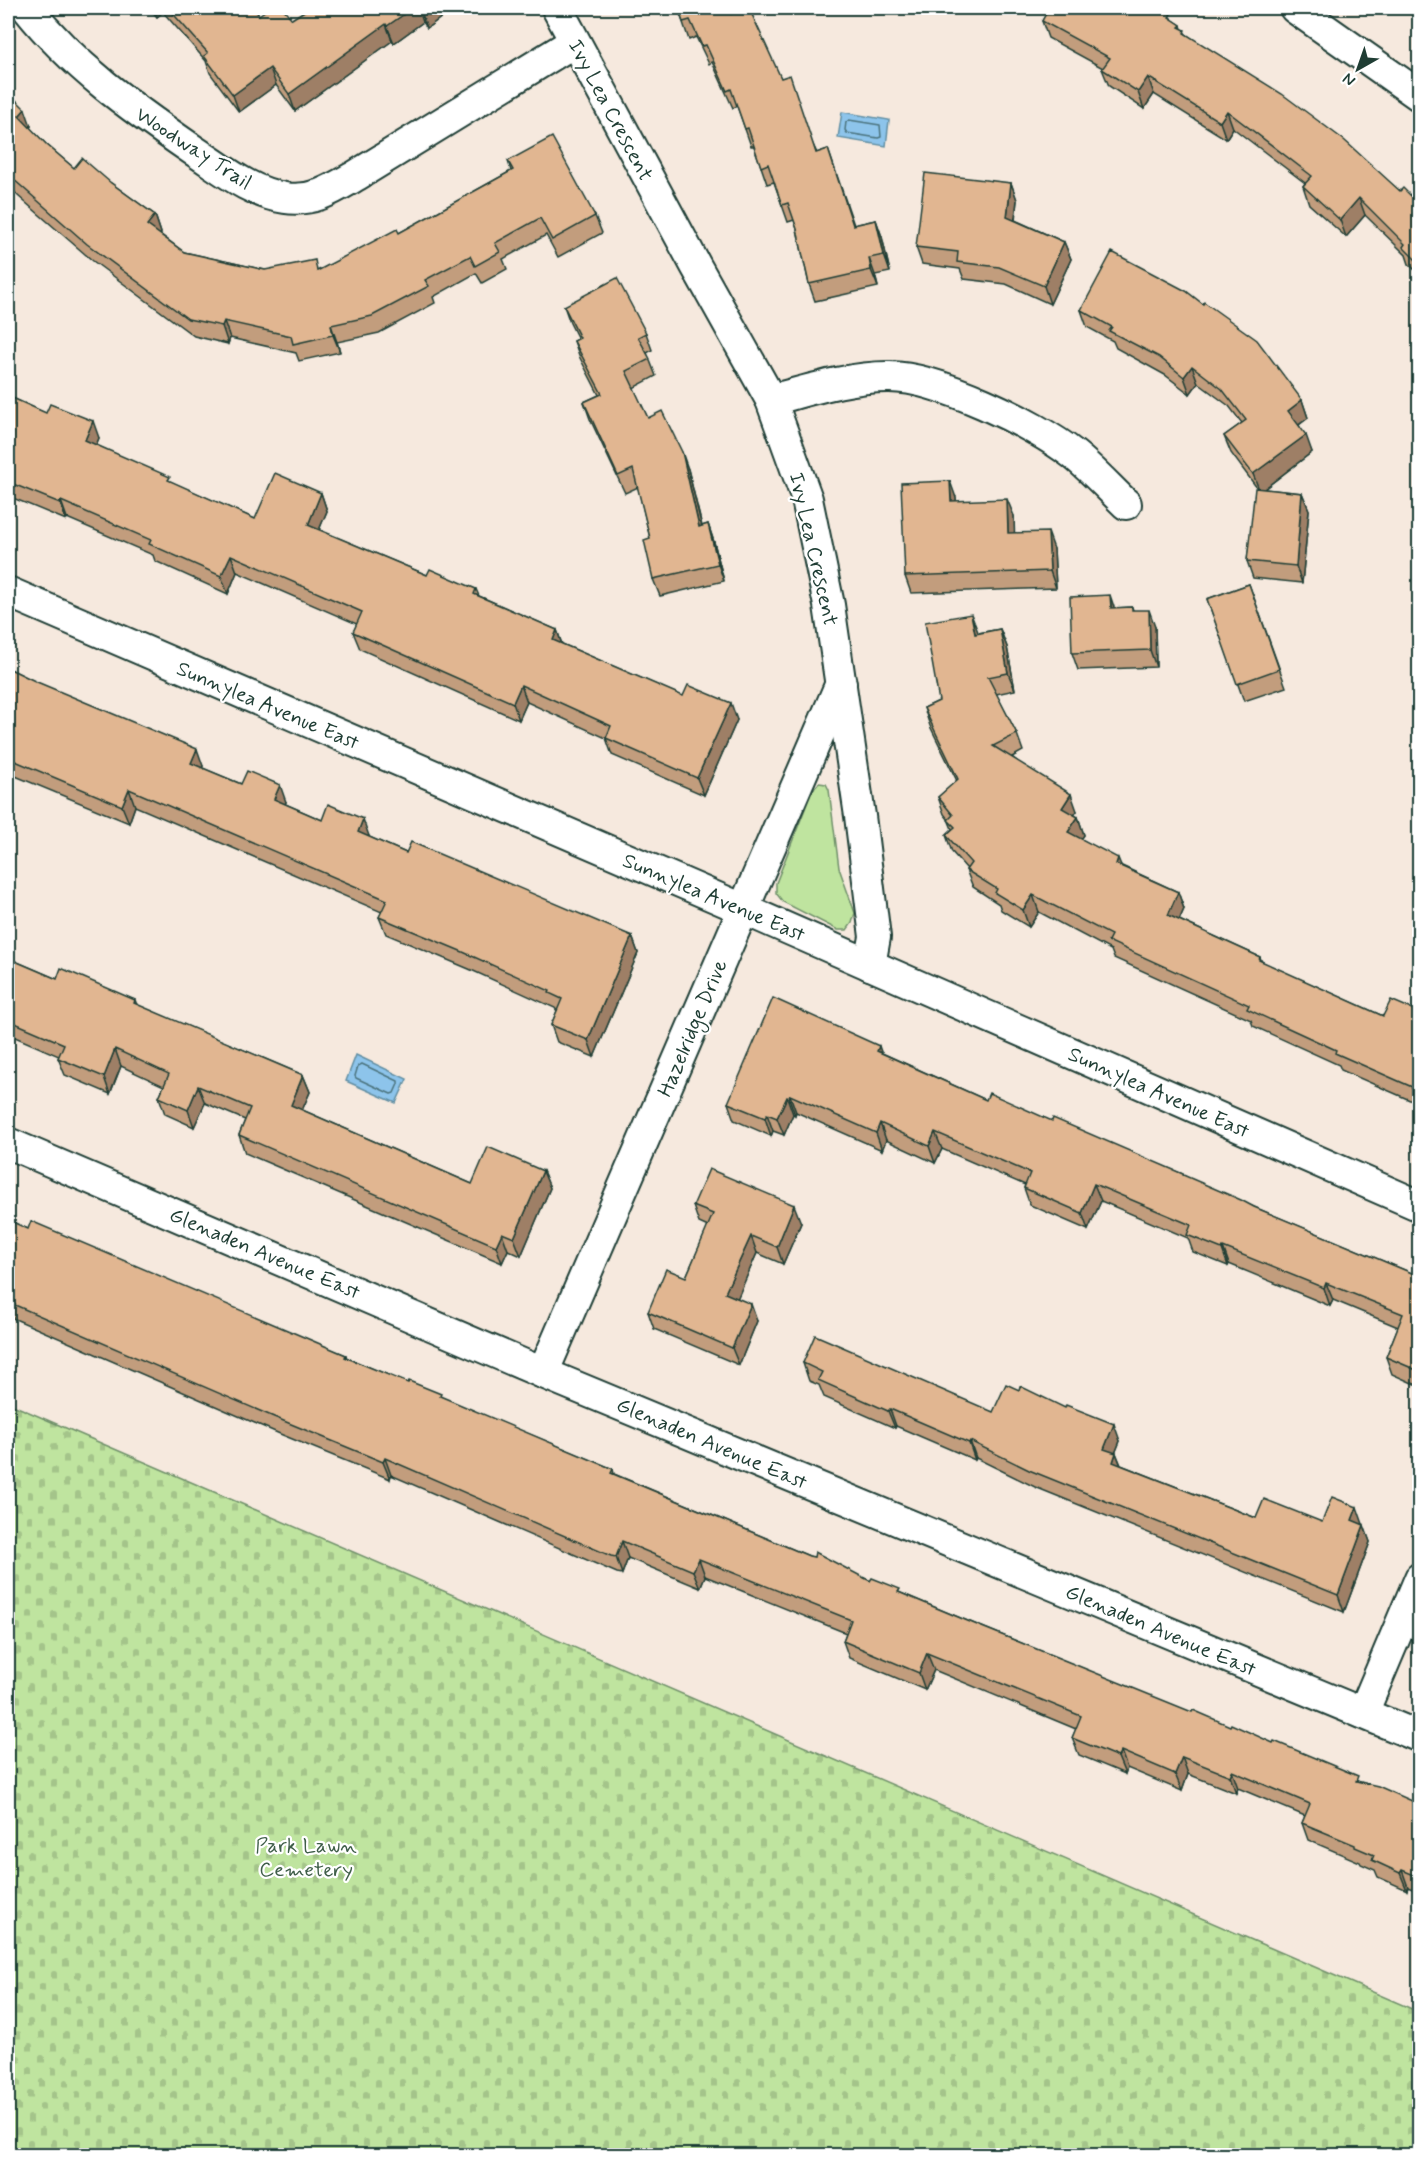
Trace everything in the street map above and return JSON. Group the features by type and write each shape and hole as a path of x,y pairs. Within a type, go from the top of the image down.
{"street":[{"name":"Woodway Trail","path":"27,8 77,62 130,107 249,187 285,198 320,196 574,42"},
{"name":"Ivy Lea Crescent","path":"557,8 771,400 807,499 829,605 876,938 870,966"},
{"path":"1295,8 1419,96"},
{"path":"771,400 846,381 886,376 925,382 965,396 1037,430 1073,453 1126,504"},
{"name":"Sunnylea Avenue East","path":"8,592 743,909 1419,1206"},
{"name":"Hazelridge Drive","path":"543,1373 841,683"},
{"name":"Glenaden Avenue East","path":"8,1143 543,1373 1419,1737"},
{"path":"1364,1713 1419,1578"}],"green space":[{"path":"819,783 826,784 829,790 839,868 855,913 847,930 838,930 783,902 776,893 776,883 812,791"},
{"name":"Park Lawn Cemetery","path":"8,1403 1419,2012 1419,2155 19,2155 8,2141"}],"water":[{"path":"842,112 889,120 886,146 838,138"},
{"path":"356,1055 407,1079 396,1103 346,1081"}],"building":[{"path":"168,8 253,8 259,15 269,8 283,8 292,19 309,8 413,8 387,26 386,24 289,94 270,68 233,95 204,56 208,53"},
{"path":"678,8 729,8 731,14 749,8 781,78 790,75 816,153 828,149 853,225 876,220 884,255 869,258 871,270 809,284 797,229 788,203 782,205 768,164 761,167 748,128 745,129 731,89 727,91 706,45 702,46 690,20 683,22"},
{"path":"1049,8 1161,8 1171,14 1169,17 1181,25 1179,27 1185,30 1184,33 1282,94 1344,140 1400,191 1403,188 1413,198 1419,193 1419,263 1403,247 1405,244 1359,198 1340,220 1303,186 1312,176 1227,111 1220,122 1148,77 1138,92 1102,69 1110,58 1042,21"},
{"path":"8,92 25,109 19,116 47,145 74,168 82,158 111,183 155,215 147,225 184,252 265,270 315,260 317,271 397,229 399,233 513,170 508,161 552,137 595,216 552,240 540,218 495,243 500,252 475,266 470,256 425,280 429,286 372,316 331,325 333,335 293,344 291,336 224,321 222,326 188,319 87,244 12,178 8,174"},
{"path":"925,173 1011,183 1007,217 1064,242 1044,286 999,267 957,262 958,252 916,247"},
{"path":"1112,252 1186,291 1257,340 1302,400 1288,411 1306,435 1253,474 1224,436 1246,420 1222,389 1192,366 1184,377 1159,357 1109,331 1112,327 1081,310"},
{"path":"617,278 646,333 638,337 650,359 626,371 648,418 662,411 682,452 699,527 708,524 718,564 653,579 644,540 650,538 633,469 618,476 584,402 602,394 574,341 580,338 564,306"},
{"path":"8,396 46,413 50,404 93,421 85,440 170,477 168,480 255,519 275,473 321,493 308,525 427,575 430,569 476,589 474,594 557,630 553,640 683,696 688,685 731,703 697,778 606,738 611,726 521,685 513,703 353,632 362,612 231,555 221,576 149,544 151,540 61,501 60,503 8,482"},
{"path":"950,481 951,501 1007,499 1008,533 1048,532 1050,571 905,576 901,483"},
{"path":"1255,488 1302,493 1296,566 1247,561"},
{"path":"1249,584 1279,669 1237,684 1207,599"},
{"path":"1110,595 1111,608 1132,607 1132,610 1149,610 1150,650 1072,653 1070,597"},
{"path":"971,614 975,634 1000,629 1008,673 988,677 1017,734 993,746 1071,794 1062,808 1078,817 1068,832 1118,858 1116,864 1178,892 1168,915 1260,957 1259,960 1383,1016 1391,1000 1419,1012 1417,1031 1419,1032 1419,1090 1335,1053 1336,1050 1247,1009 1249,1005 1108,941 1111,935 1033,895 1023,910 995,893 997,889 966,870 971,863 946,835 955,827 948,820 953,815 938,797 958,779 924,708 939,701 925,622"},
{"path":"8,668 197,749 191,763 241,784 247,771 280,785 274,799 322,820 328,804 363,819 358,832 406,853 411,842 632,936 588,1040 551,1025 562,999 549,993 550,991 463,952 379,917 387,900 129,789 122,806 8,758"},
{"path":"8,958 57,979 61,968 135,1000 134,1003 303,1075 291,1105 472,1184 488,1147 543,1171 514,1238 502,1233 496,1246 239,1135 250,1108 198,1086 188,1110 159,1097 169,1074 115,1049 104,1077 58,1058 64,1044 8,1020"},
{"path":"773,998 879,1046 877,1051 986,1100 989,1093 1052,1121 1053,1118 1254,1207 1419,1276 1419,1371 1386,1357 1403,1314 1326,1283 1324,1288 1187,1235 1191,1225 1094,1184 1082,1213 1024,1188 1030,1173 935,1132 929,1146 880,1123 876,1133 790,1095 777,1118 767,1114 765,1118 728,1103"},
{"path":"709,1169 794,1205 777,1247 751,1236 725,1293 751,1304 732,1348 648,1312 666,1269 686,1277 713,1214 693,1206"},
{"path":"8,1220 28,1229 31,1221 346,1355 345,1357 441,1394 440,1396 613,1469 611,1473 809,1556 814,1557 815,1552 870,1581 872,1578 900,1589 898,1592 982,1627 1192,1712 1193,1710 1230,1726 1231,1724 1273,1743 1274,1741 1358,1776 1356,1781 1378,1786 1419,1804 1419,1877 1402,1870 1400,1873 1372,1860 1374,1855 1355,1845 1302,1823 1310,1804 1232,1771 1230,1776 1182,1757 1175,1774 1121,1751 1118,1757 1072,1738 1081,1716 927,1653 919,1673 843,1641 851,1620 699,1559 693,1571 622,1541 616,1557 611,1556 385,1458 383,1462 274,1417 8,1302"},
{"path":"815,1335 993,1412 1006,1384 1019,1390 1020,1386 1065,1408 1066,1405 1114,1424 1104,1449 1116,1453 1113,1462 1256,1518 1264,1499 1322,1522 1332,1497 1357,1507 1352,1520 1364,1525 1338,1595 1029,1470 970,1441 969,1443 890,1409 888,1411 818,1380 822,1372 803,1363"}]}
